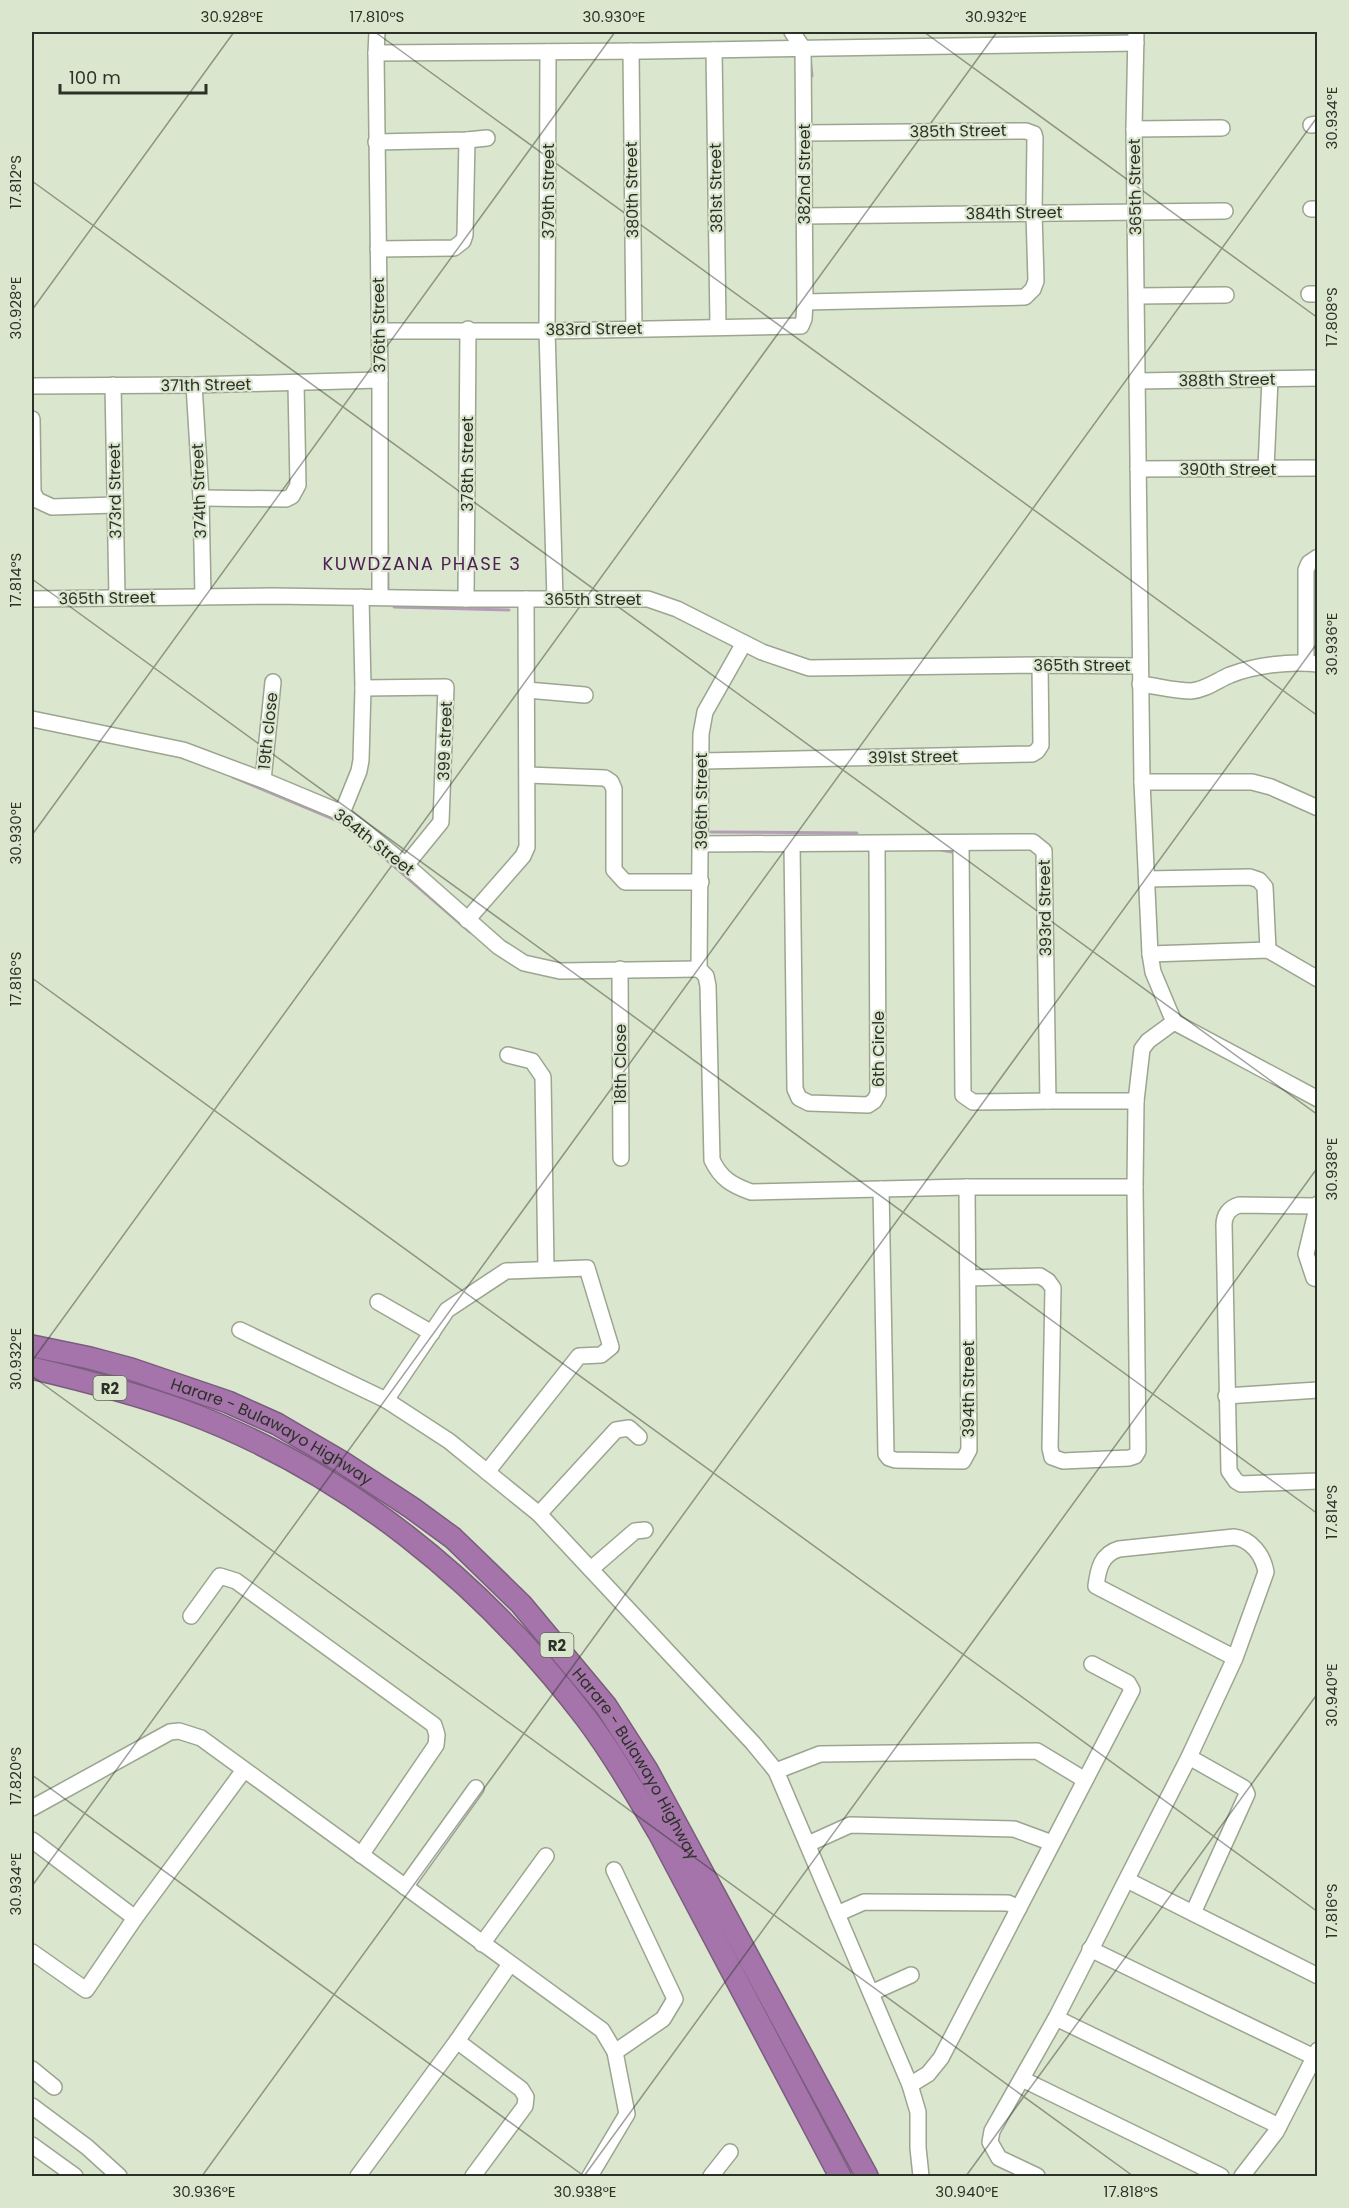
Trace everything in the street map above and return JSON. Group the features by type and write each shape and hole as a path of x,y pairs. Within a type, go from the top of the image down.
{"highway":[{"name":"Harare - Bulawayo Highway","path":"32,1346 90,1358 161,1378 228,1402 277,1424 379,1485 445,1532 521,1604 606,1706 647,1770 867,2176"},
{"name":"Harare - Bulawayo Highway","path":"32,1368 147,1398 186,1412 263,1446 340,1489 380,1515 441,1562 489,1606 528,1647 586,1719 628,1780 665,1843 840,2176"}],"street":[{"name":"376th Street","path":"377,32 380,597"},
{"path":"792,32 803,48"},
{"path":"376,53 714,50 1136,37"},
{"name":"365th Street","path":"1136,37 1134,129 1142,782 1150,954 1153,972 1174,1022"},
{"name":"382nd Street","path":"803,48 804,319"},
{"name":"381st Street","path":"714,50 718,326"},
{"name":"380th Street","path":"631,51 634,328"},
{"name":"379th Street","path":"548,52 547,331 555,599"},
{"path":"1134,129 1222,128"},
{"name":"385th Street","path":"804,133 1030,132 1035,138 1034,213"},
{"path":"376,142 487,138"},
{"path":"378,249 454,248 463,241 467,140"},
{"name":"384th Street","path":"804,216 1224,211"},
{"path":"805,302 1026,297 1034,289 1036,281 1034,213"},
{"path":"1137,296 1226,295"},
{"name":"383rd Street","path":"379,331 797,327 801,326 804,319"},
{"name":"378th Street","path":"466,599 468,329"},
{"name":"388th Street","path":"1137,381 1317,378"},
{"path":"1266,468 1270,379"},
{"name":"371th Street","path":"32,386 296,384 380,380"},
{"path":"201,498 286,499 292,496 298,485 296,384"},
{"name":"374th Street","path":"194,385 201,498 203,597"},
{"name":"373rd Street","path":"113,386 117,597"},
{"path":"32,419 33,492 37,500 52,507 115,505"},
{"name":"390th Street","path":"1138,469 1317,468"},
{"path":"1140,684 1191,691 1257,667 1312,663 1306,570 1309,563 1317,557"},
{"name":"365th Street","path":"32,599 273,596 648,599 677,609 785,662 809,668 1140,666"},
{"path":"342,813 359,771 363,688 361,597"},
{"path":"467,920 525,852 528,775 526,599"},
{"name":"396th Street","path":"699,969 701,734 705,712 744,643"},
{"name":"391st Street","path":"701,760 1032,754 1041,745 1040,665"},
{"name":"19th close","path":"263,780 273,682"},
{"name":"399 street","path":"363,688 446,687 441,822 406,865"},
{"path":"527,690 585,694"},
{"name":"364th Street","path":"32,719 176,748 263,780 342,813 406,865 499,947 524,963 560,971 699,969"},
{"path":"528,775 604,778 611,782 614,789 614,870 625,882 701,882"},
{"path":"1142,782 1252,782 1271,787 1317,808"},
{"name":"393rd Street","path":"701,844 1033,842 1041,847 1045,855 1048,1101"},
{"name":"6th Circle","path":"792,844 795,1089 799,1098 809,1103 868,1105 878,1094 877,844"},
{"path":"961,844 963,1095 973,1102 1136,1101"},
{"path":"1147,879 1250,877 1259,880 1265,887 1268,950"},
{"path":"1150,954 1268,950 1317,979"},
{"name":"18th Close","path":"620,969 621,1158"},
{"path":"699,969 706,976 708,986 712,1160 723,1179 735,1186 751,1192 966,1187 1135,1187"},
{"path":"968,1278 1040,1276 1053,1288 1050,1448 1052,1457 1063,1461 1135,1456 1138,1451 1136,1101 1142,1049 1148,1041 1174,1022 1317,1099"},
{"path":"508,1055 532,1060 543,1077 546,1269"},
{"name":"394th Street","path":"881,1189 886,1454 889,1458 963,1461 969,1450 966,1187"},
{"path":"1317,1279 1314,1278 1306,1254 1317,1205 1239,1205 1232,1207 1224,1218 1228,1471 1241,1484 1317,1480"},
{"path":"386,1400 447,1310 506,1271 587,1268 611,1347 601,1355 579,1356 487,1472"},
{"path":"378,1302 432,1334"},
{"path":"240,1330 386,1400 449,1441 539,1514 753,1743 776,1771 910,2085 918,2112 921,2176"},
{"path":"1226,1396 1317,1390"},
{"path":"539,1514 616,1430 629,1428 639,1437"},
{"path":"591,1569 635,1531 645,1530"},
{"path":"1037,2176 999,2158 990,2142 992,2131 1056,2018 1189,1757 1235,1658 1266,1572 1260,1554 1247,1542 1234,1537 1119,1549 1107,1555 1099,1566 1096,1586 1235,1658"},
{"path":"191,1616 220,1576 236,1581 434,1725 437,1736 436,1745 361,1855"},
{"path":"910,2085 928,2074 941,2058 1132,1690 1128,1683 1092,1664"},
{"path":"32,1808 170,1732 179,1731 201,1738 602,2030 615,2052 627,2114 590,2176"},
{"path":"776,1771 820,1754 1037,1751 1085,1780"},
{"path":"1189,1757 1244,1788 1247,1794 1193,1913"},
{"path":"32,1952 86,1990 135,1918 244,1770"},
{"path":"405,1887 476,1788"},
{"path":"808,1844 850,1825 1014,1829 1052,1843"},
{"path":"32,1840 135,1918"},
{"path":"482,1944 546,1856"},
{"path":"614,1870 675,1999 663,2019 615,2052"},
{"path":"1127,1880 1317,1976"},
{"path":"837,1914 864,1902 1008,1903 1019,1908"},
{"path":"1090,1949 1316,2053 1279,2126 1242,2176"},
{"path":"358,2176 458,2041 510,1964"},
{"path":"871,1993 911,1975"},
{"path":"1056,2018 1279,2126"},
{"path":"458,2041 521,2089 526,2097 525,2106 472,2176"},
{"path":"32,2069 54,2087"},
{"path":"1022,2079 1221,2176"},
{"path":"32,2106 87,2147 118,2176"},
{"path":"32,2145 75,2176"},
{"path":"711,2176 730,2152"}],"waterway":[{"path":"810,57 812,76"},
{"path":"387,473 388,588"},
{"path":"394,607 509,610"},
{"path":"233,777 343,823"},
{"path":"711,832 857,833"},
{"path":"373,848 470,932"},
{"path":"941,850 952,852"}],"district":[{"name":"KUWDZANA PHASE 3","path":"422,563"}]}
